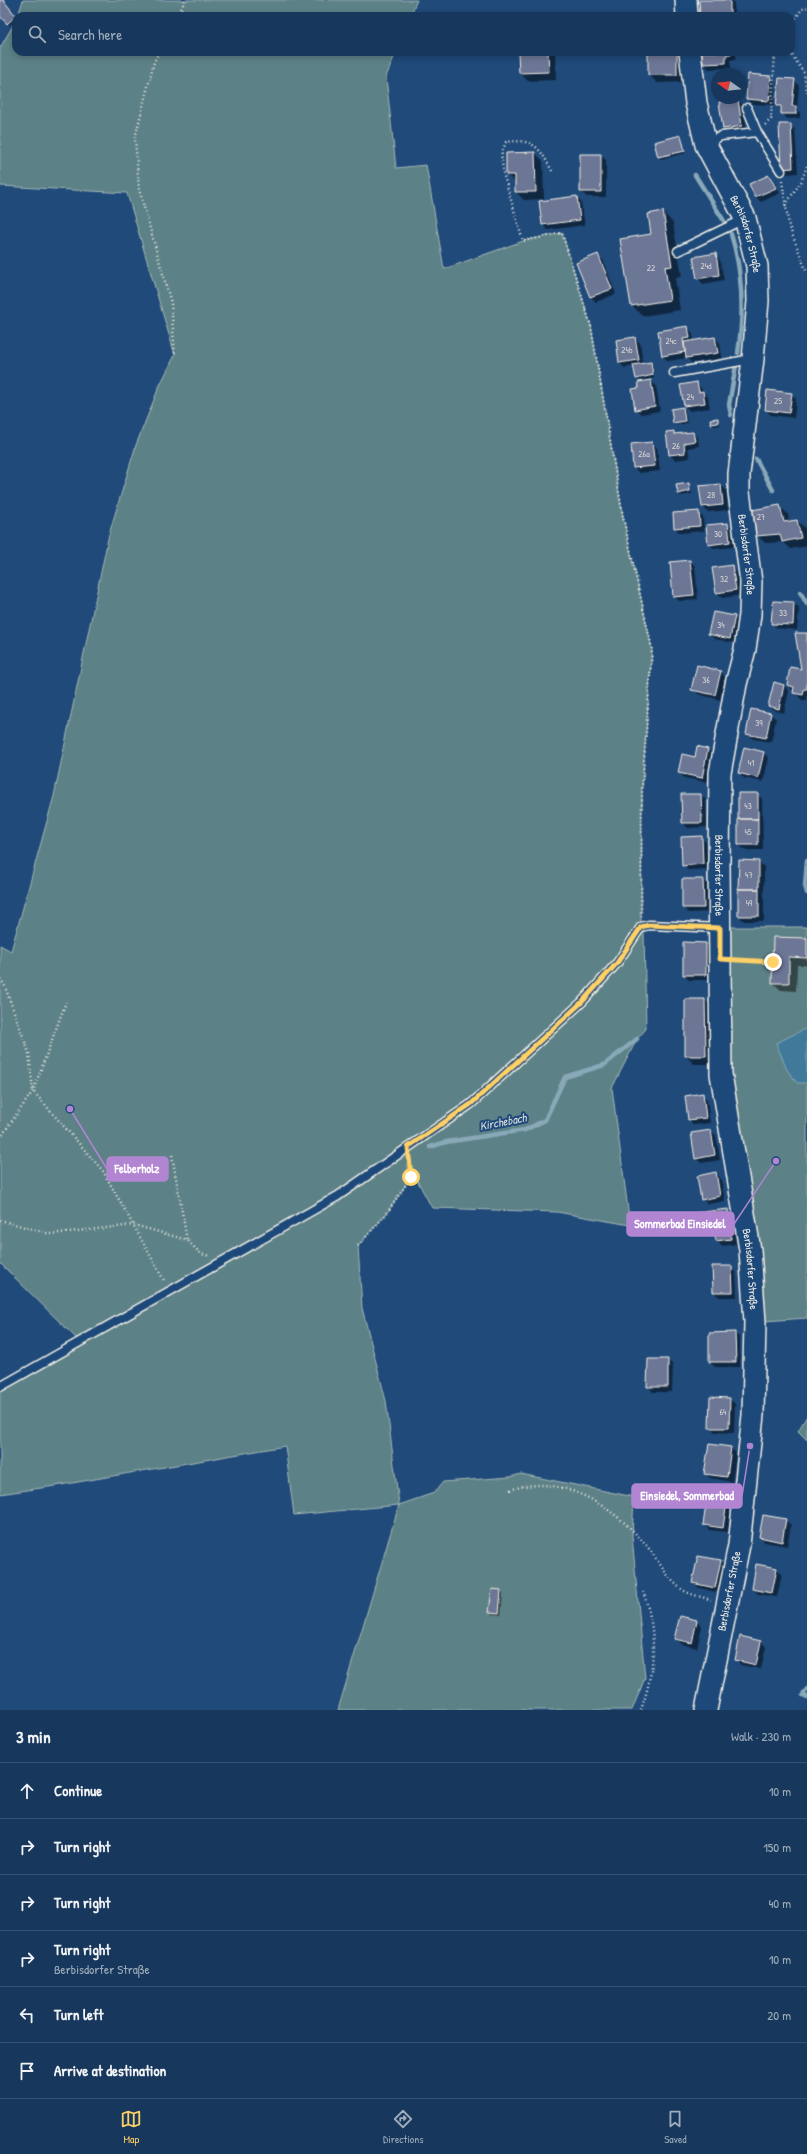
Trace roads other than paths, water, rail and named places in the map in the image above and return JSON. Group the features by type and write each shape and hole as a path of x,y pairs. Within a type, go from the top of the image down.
{"street":[{"path":"686,0 687,12"},
{"name":"Berbisdorfer Straße","path":"690,56 696,103 706,145 757,266 758,301 753,359 739,474 739,492 751,582 750,615 720,773 721,1074 750,1250 755,1322 751,1434 739,1545 706,1710"}],"lane":[{"path":"747,108 757,132 781,171"},
{"path":"706,145 721,136 757,132"},
{"path":"678,251 738,222"},
{"path":"674,373 753,359"},
{"path":"0,1387 338,1196 471,1104 582,1002 617,963 641,927 649,925 720,928"}],"water":[{"path":"807,1028 807,1083 797,1083 787,1070 776,1043"}],"waterway":[{"path":"695,175 724,221"},
{"path":"731,234 738,263 742,308 738,353"},
{"path":"731,415 729,405 736,365"},
{"path":"756,459 773,490"},
{"path":"800,592 807,604"},
{"path":"807,861 805,886 807,893"},
{"name":"Kirchebach","path":"430,1147 446,1142 525,1130 545,1120 565,1077 604,1065 637,1039"},
{"path":"807,1689 803,1695 807,1697"}],"place":[{"name":"Felberholz","path":"70,1109"},
{"name":"Sommerbad Einsiedel","path":"776,1161"},
{"name":"Einsiedel, Sommerbad","path":"750,1446"}]}
